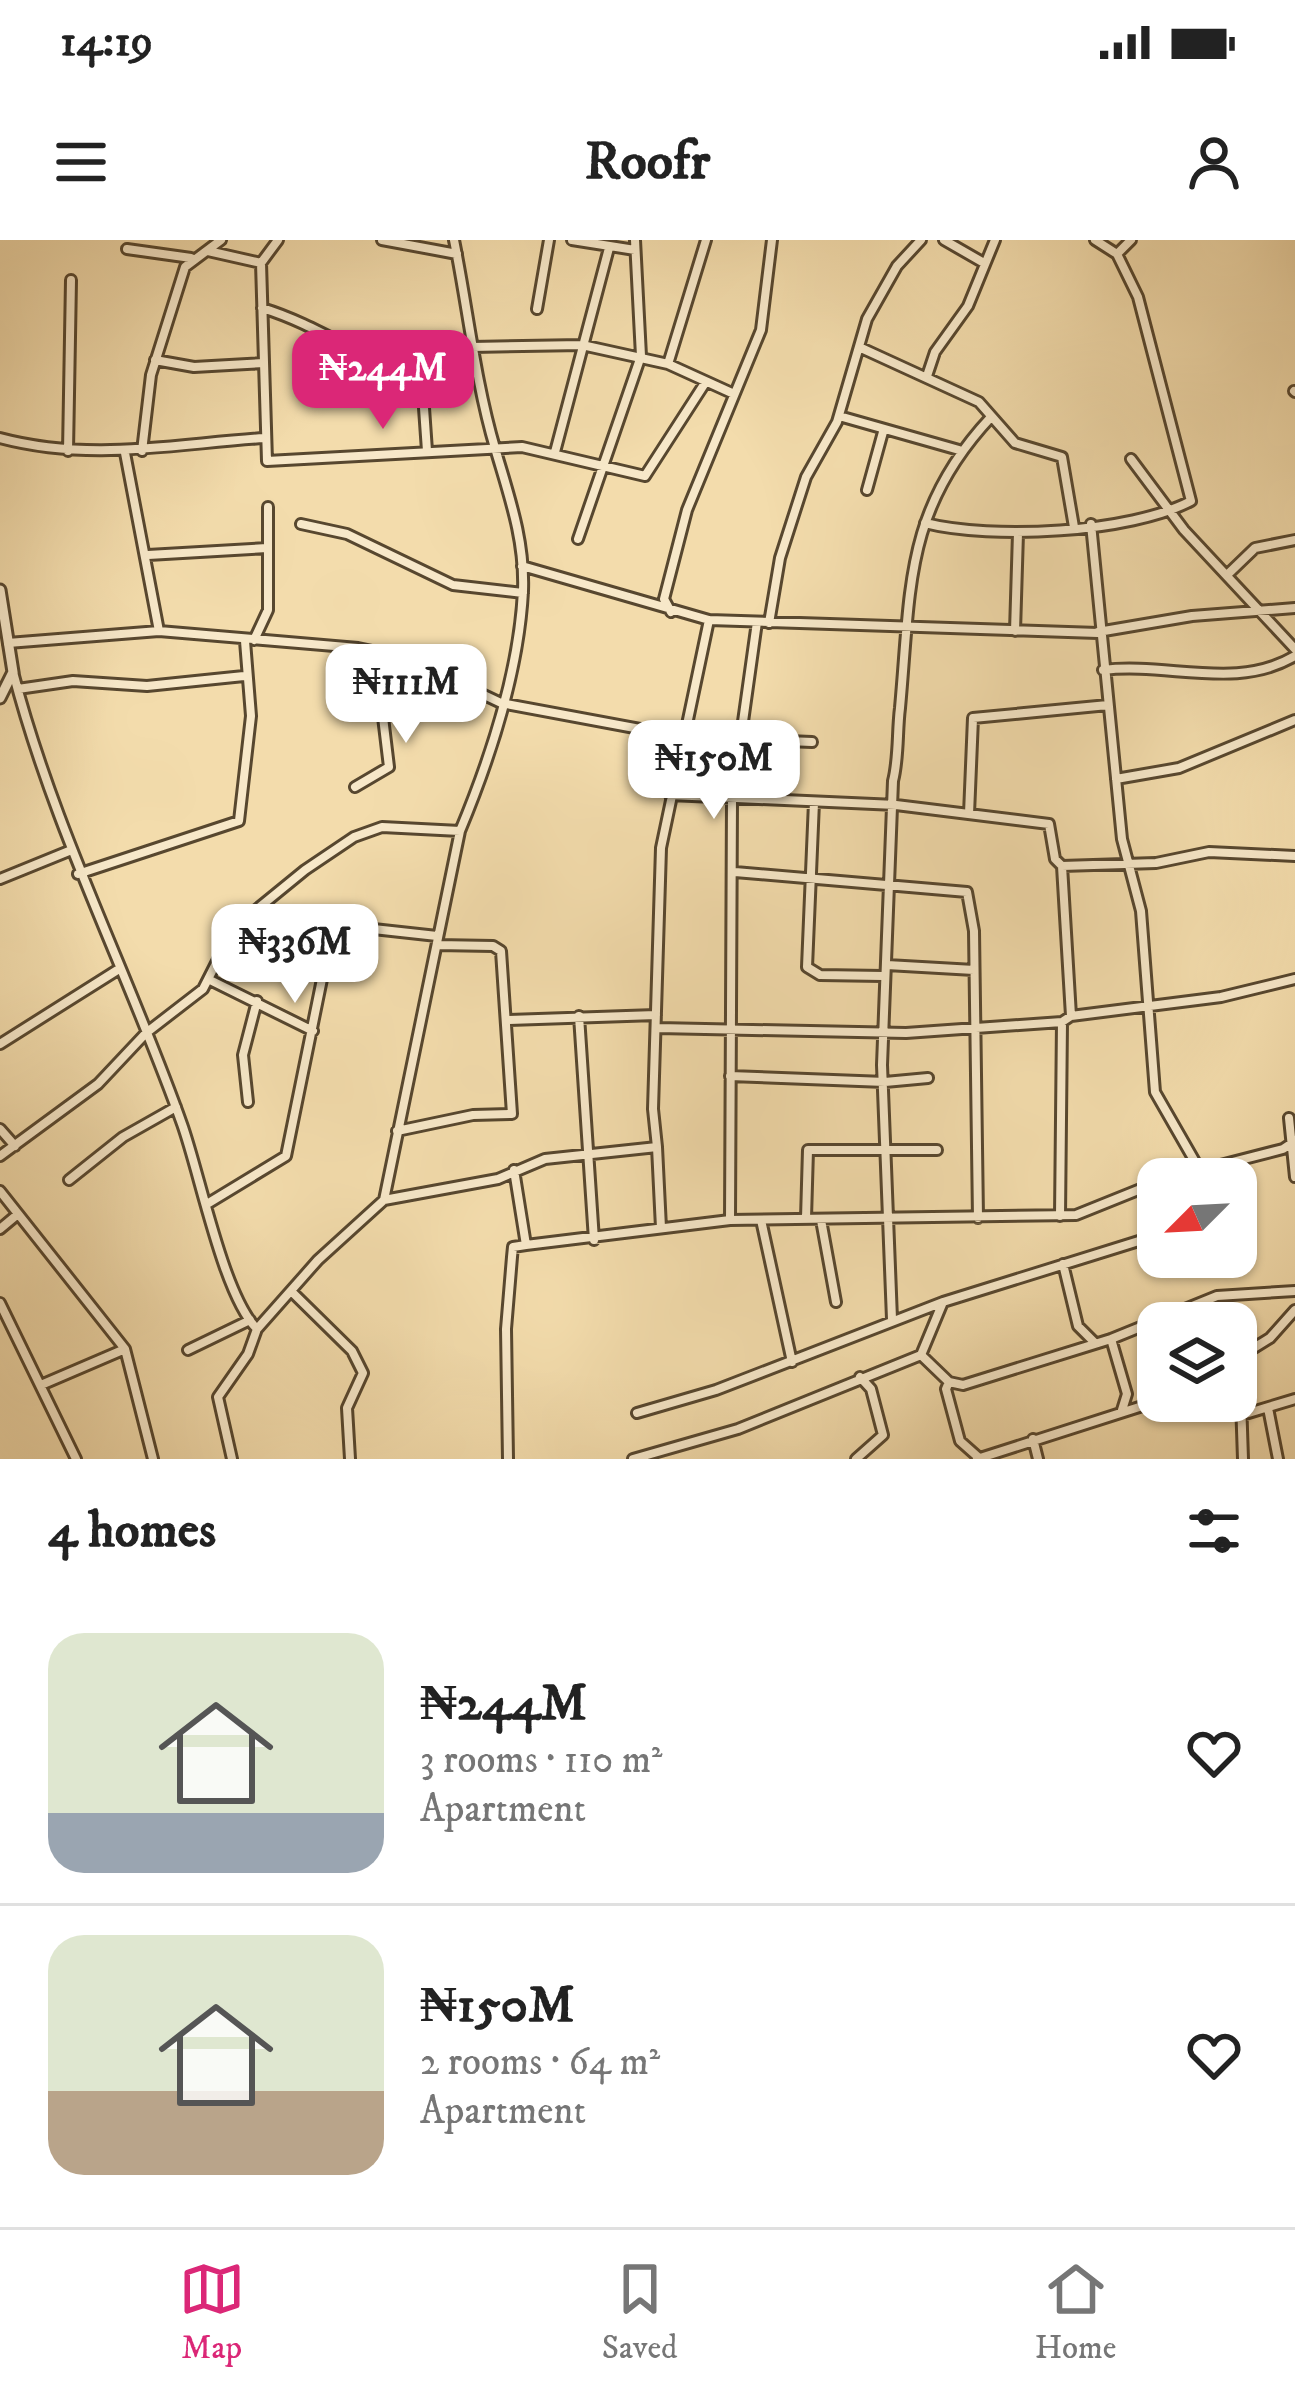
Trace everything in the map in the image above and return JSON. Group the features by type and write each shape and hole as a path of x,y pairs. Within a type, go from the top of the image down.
{"street":[{"path":"127,249 191,258 221,240"},
{"path":"278,240 261,263 268,461 495,448 555,452 647,475 705,383"},
{"path":"382,240 457,254"},
{"path":"384,1200 460,831 501,703 523,593 513,502 472,347 454,240"},
{"path":"537,309 549,240"},
{"path":"572,240 608,248 635,245 641,356 600,464 578,539"},
{"path":"668,364 706,240"},
{"path":"672,613 664,598 679,537 761,330 772,240"},
{"path":"769,624 781,558 806,477 839,416 859,347 884,286 922,240"},
{"path":"944,240 985,263"},
{"path":"927,376 934,352 968,306 994,240"},
{"path":"925,523 1018,533 1074,528 1173,509 1193,497 1138,297 1117,254 1095,240"},
{"path":"1117,254 1131,240"},
{"path":"555,452 608,248"},
{"path":"208,251 261,263"},
{"path":"142,452 155,360 191,258"},
{"path":"68,451 71,280"},
{"path":"262,308 300,319 382,367 422,380 427,452"},
{"path":"472,347 583,345 668,364 734,394"},
{"path":"859,347 979,402 1015,443 1062,457 1074,528"},
{"path":"155,360 194,367 264,363"},
{"path":"839,416 959,450"},
{"path":"892,1319 885,882 896,805 893,781 907,625 925,523 959,450 991,417"},
{"path":"867,490 883,432"},
{"path":"0,438 68,451 125,453 264,438"},
{"path":"125,453 159,631"},
{"path":"1103,670 1150,666 1256,675 1295,652 1184,530 1173,509 1131,459"},
{"path":"78,874 239,821 251,716 244,676 249,641 268,610 268,507"},
{"path":"301,524 346,534 453,585 523,593"},
{"path":"1091,524 1115,778 1141,911 1155,1092 1193,1158"},
{"path":"1015,631 1018,533"},
{"path":"1227,575 1255,548 1295,540"},
{"path":"148,555 268,548"},
{"path":"522,566 672,613 769,624 1098,632 1192,616 1295,608"},
{"path":"0,595 18,692 69,851 176,1107 253,1325 248,1354 218,1396 232,1459"},
{"path":"661,1228 653,1109 659,864 710,620"},
{"path":"730,1220 732,800 757,622"},
{"path":"8,643 159,631 358,648 406,658 501,703 683,737 812,742"},
{"path":"355,787 390,764 383,717 406,658"},
{"path":"0,699 10,688 14,672"},
{"path":"0,699 73,681 147,686 244,676"},
{"path":"969,814 973,718 1108,705"},
{"path":"1115,778 1179,768 1295,720"},
{"path":"670,795 896,805 1049,824 1053,853 1062,866 1067,1019 1060,1216"},
{"path":"814,802 809,970 820,975 883,976"},
{"path":"0,1156 98,1084 146,1033 212,980 224,946 252,909 354,837 395,826 460,831"},
{"path":"0,878 69,851"},
{"path":"1062,866 1130,864 1210,852 1295,856"},
{"path":"735,872 967,892 974,970 978,1218"},
{"path":"207,1204 286,1156 328,939 338,925 500,948 509,1020 512,1114 473,1115 397,1131"},
{"path":"887,965 974,970"},
{"path":"0,1044 119,969"},
{"path":"658,1028 728,1032 973,1028 1221,997 1295,979"},
{"path":"212,980 313,1030"},
{"path":"248,1102 243,1055 257,1001"},
{"path":"509,1020 656,1015"},
{"path":"579,1016 594,1240"},
{"path":"730,1076 885,1082 928,1078"},
{"path":"69,1180 123,1137 176,1107"},
{"path":"1289,1118 1295,1177"},
{"path":"0,1130 15,1146"},
{"path":"1235,1158 1293,1144"},
{"path":"188,1350 253,1325 384,1200 498,1179 545,1159 657,1147"},
{"path":"806,1218 808,1150 937,1150"},
{"path":"514,1170 526,1245"},
{"path":"0,1191 125,1349 153,1459"},
{"path":"508,1459 513,1247 730,1220 1060,1216 1089,1212 1137,1191"},
{"path":"0,1229 18,1214"},
{"path":"761,1220 791,1362"},
{"path":"821,1220 836,1302"},
{"path":"637,1413 791,1362 892,1319 1137,1241"},
{"path":"1063,1264 1078,1326 1096,1343"},
{"path":"921,1355 949,1382 963,1384 1112,1339 1216,1296 1295,1291"},
{"path":"291,1292 360,1363 362,1380 347,1408 350,1459"},
{"path":"634,1459 680,1447 921,1355 943,1302"},
{"path":"0,1303 76,1459"},
{"path":"1257,1345 1270,1338 1295,1310"},
{"path":"1112,1339 1127,1394 1123,1410"},
{"path":"41,1385 125,1349"},
{"path":"856,1459 883,1435 871,1389 860,1377"},
{"path":"949,1382 946,1389 960,1441 977,1458 1137,1407"},
{"path":"1127,1394 1137,1403"},
{"path":"1257,1413 1295,1399"},
{"path":"1265,1412 1278,1459"},
{"path":"1242,1422 1243,1459"},
{"path":"1033,1439 1038,1459"},
{"path":"680,1447 680,1459"}]}
